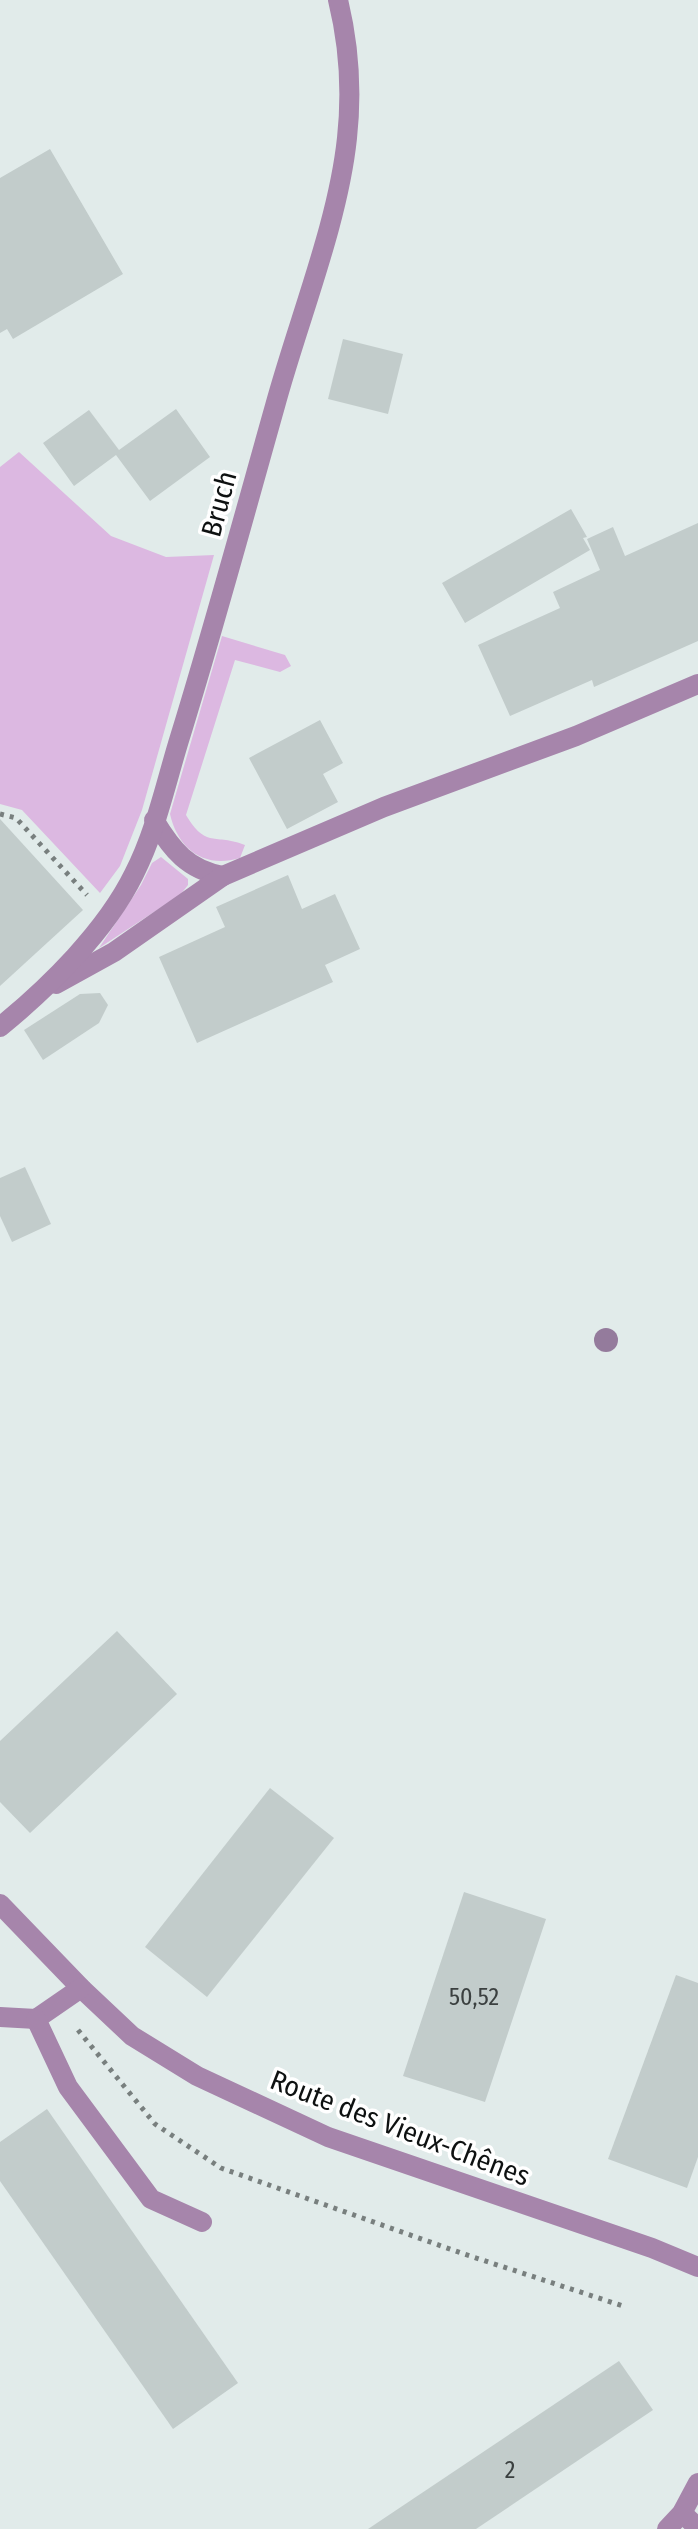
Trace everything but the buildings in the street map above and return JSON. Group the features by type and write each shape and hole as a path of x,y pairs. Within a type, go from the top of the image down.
{"street":[{"name":"Bruch","path":"45,990 106,917 134,874 206,656 287,360 334,206 347,138 349,80 338,0"},
{"path":"0,1027 45,990 114,952 223,876 384,807 576,736 698,684"},
{"path":"154,820 184,861 206,873 223,876"},
{"name":"Route des Vieux-Chênes","path":"0,1904 132,2036 197,2076 328,2137 652,2248 698,2267"},
{"path":"0,2017 36,2019 81,1988"},
{"path":"36,2019 68,2087 151,2199 202,2222"},
{"path":"667,2529 682,2513 698,2483"},
{"path":"682,2513 698,2528"}],"path":[{"path":"0,814 16,818 106,917"},
{"path":"57,2004 155,2124 221,2168 464,2254 626,2307"}],"shaded area":[{"path":"19,452 111,536 166,557 214,555 142,810 120,866 100,893 22,810 0,804 0,467"},
{"path":"222,636 285,655 291,666 280,672 235,660 186,815 193,826 206,836 245,845 240,858 215,861 194,853 186,846 170,814"},
{"path":"161,857 188,879 188,885 180,895 99,948 152,863"}]}
